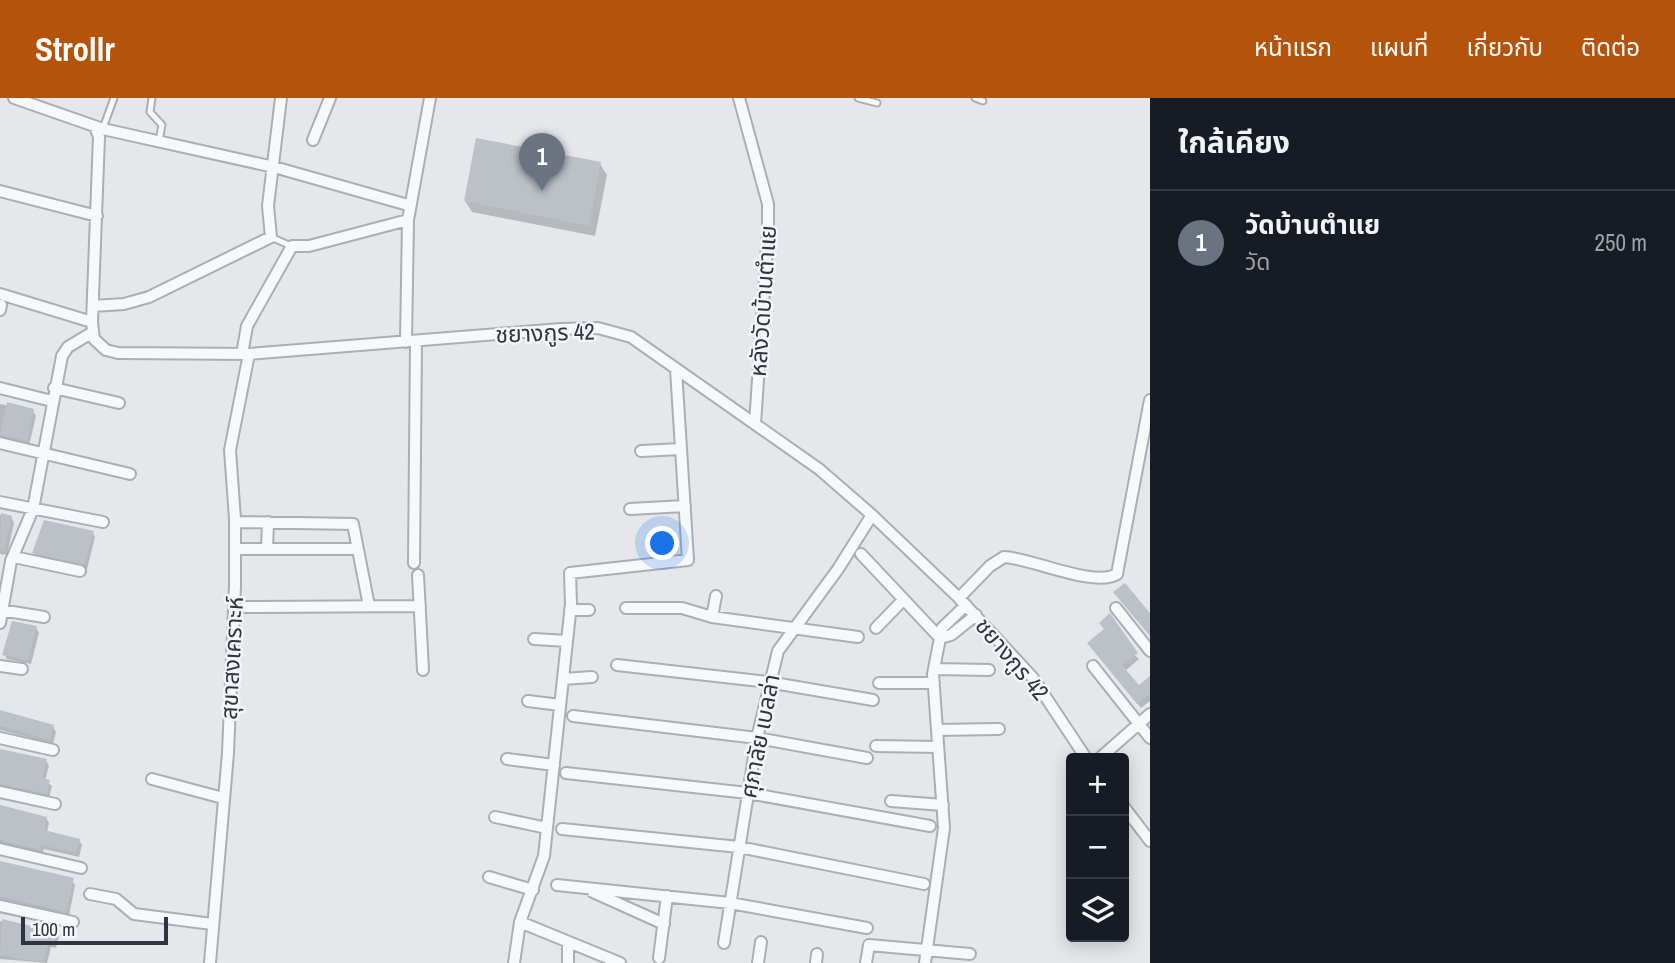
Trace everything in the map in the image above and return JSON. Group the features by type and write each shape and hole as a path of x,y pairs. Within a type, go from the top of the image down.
{"street":[{"path":"14,98 48,104 99,128 274,167 408,205"},
{"path":"93,306 124,304 149,297 271,237 268,206 281,98"},
{"path":"313,140 330,98"},
{"path":"414,563 408,205 430,98"},
{"name":"หลังวัดบ้านตำแย","path":"739,98 768,204 755,424"},
{"path":"0,623 8,559 33,509 62,356 68,347 92,327 99,128"},
{"path":"0,191 97,216"},
{"path":"292,246 309,246 408,220"},
{"name":"สุขาสงเคราะห์","path":"210,963 228,753 235,549 230,450 246,354 247,326 292,246"},
{"path":"0,303 92,327"},
{"name":"ชยางกูร 42","path":"92,327 100,345 118,353 246,354 598,328 631,337 819,468 872,515 963,601 1033,678 1083,753"},
{"path":"514,963 520,922 544,856 570,610 570,573 688,561 676,369"},
{"path":"0,388 52,401"},
{"path":"54,388 119,403"},
{"path":"925,963 944,828 934,683 934,668 942,628 990,566 1004,557 1082,574 1109,578 1117,574 1150,401"},
{"path":"0,443 130,474"},
{"path":"642,451 681,449"},
{"path":"0,502 103,522"},
{"path":"630,509 685,506"},
{"name":"ศุภาลัย เบลล่า","path":"723,943 757,738 768,682 778,651 838,569 872,515"},
{"path":"235,522 353,524 369,606"},
{"path":"267,549 268,522"},
{"path":"235,549 358,549"},
{"path":"861,554 940,638"},
{"path":"8,559 80,571"},
{"path":"418,575 423,670"},
{"path":"712,617 716,596"},
{"path":"876,628 903,600"},
{"path":"245,607 420,606"},
{"path":"626,608 682,608 712,617 858,636"},
{"path":"1116,608 1150,651"},
{"path":"570,610 589,610"},
{"path":"1,611 44,618"},
{"path":"940,638 951,635 976,615"},
{"path":"534,639 567,641"},
{"path":"617,665 768,682 873,700"},
{"path":"0,666 22,669"},
{"path":"1093,666 1150,738"},
{"path":"934,668 989,670"},
{"path":"563,679 592,677"},
{"path":"879,683 934,683"},
{"path":"528,701 560,705"},
{"path":"1106,753 1150,714"},
{"path":"573,716 757,738 867,758"},
{"path":"937,730 999,729"},
{"path":"0,738 52,750"},
{"path":"876,746 938,747"},
{"path":"507,759 554,765"},
{"path":"566,773 748,793 930,826"},
{"path":"152,779 223,799"},
{"path":"0,792 55,804"},
{"path":"891,801 943,805"},
{"path":"1129,814 1150,841"},
{"path":"495,817 547,828"},
{"path":"562,829 739,847 925,884"},
{"path":"0,849 81,868"},
{"path":"488,877 533,890"},
{"path":"557,885 730,903 867,929"},
{"path":"583,887 664,924"},
{"path":"90,894 116,899 134,914 212,924"},
{"path":"659,958 667,896"},
{"path":"0,906 73,922"},
{"path":"520,922 620,963"},
{"path":"758,963 761,942"},
{"path":"568,943 568,963"},
{"path":"866,963 869,945 970,954"}],"lane":[{"path":"99,128 114,98"},
{"path":"152,98 150,112 162,125 159,141"},
{"path":"858,98 877,103"},
{"path":"975,98 983,102"},
{"path":"271,237 292,246"}],"building":[{"path":"476,138 601,162 589,226 464,201"},
{"path":"7,402 34,409 27,441 0,435"},
{"path":"1,513 12,516 4,550 0,549"},
{"path":"44,520 94,531 84,565 32,553"},
{"path":"1125,583 1150,613 1150,636 1113,592"},
{"path":"1110,613 1138,653 1123,665 1139,685 1150,676 1150,694 1137,704 1087,643 1104,629 1099,623"},
{"path":"12,621 37,626 28,660 2,655"},
{"path":"0,710 54,725 50,740 0,726"},
{"path":"0,749 47,759 42,778 50,780 47,794 0,784"},
{"path":"0,805 47,817 44,830 80,839 76,853 41,845 40,850 0,840"},
{"path":"0,861 74,878 66,912 0,896"},
{"path":"2,919 44,929 45,926 57,929 54,944 48,943 43,963 0,955"}],"place":[{"name":"วัดบ้านตำแย","path":"542,191"}]}
